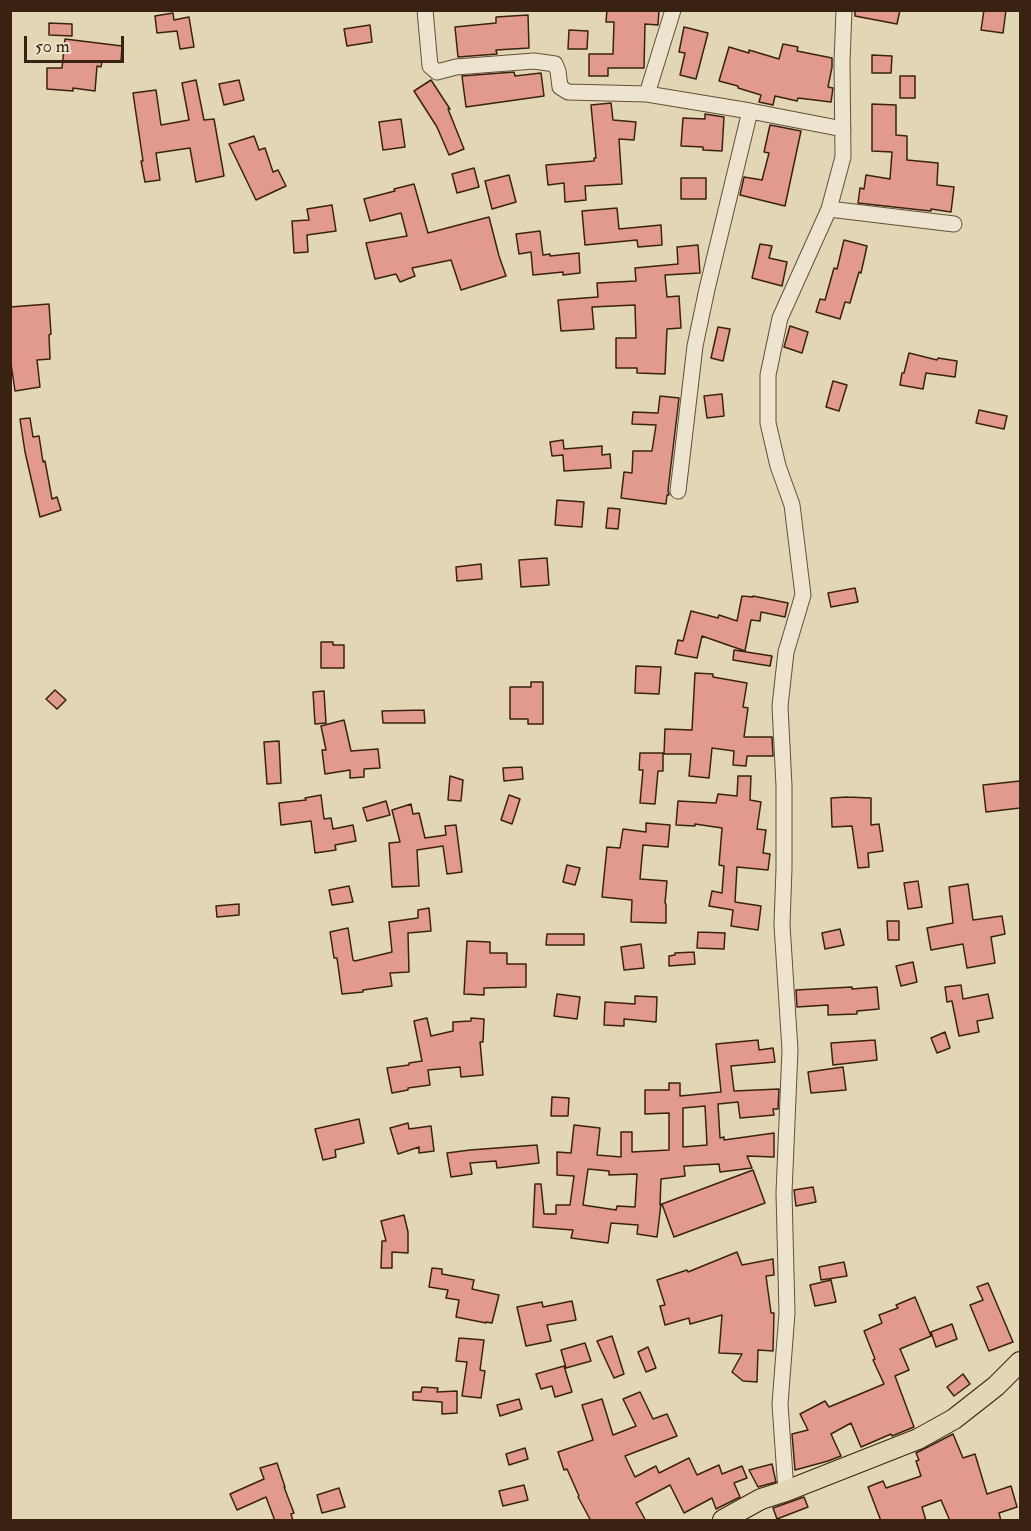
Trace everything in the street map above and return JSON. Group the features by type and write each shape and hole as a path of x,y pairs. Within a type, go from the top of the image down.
{"main road":[{"path":"723,1521 760,1499 918,1439 954,1419 996,1386 1020,1362"}],"street":[{"path":"425,10 430,66 437,72 456,67 534,61 555,64 560,87 568,92 647,94 843,129"},
{"path":"647,94 673,10"},
{"path":"786,1491 780,1404 787,1313 784,1193 790,1050 782,925 784,786 780,706 786,652 803,595 792,505 778,466 768,423 768,375 780,318 829,209 843,157 844,10"},
{"path":"678,491 695,346 750,111"},
{"path":"829,209 954,224"}],"building":[{"path":"607,10 659,10 658,25 645,24 644,68 608,68 608,76 589,76 589,54 613,54 614,22 606,22"},
{"path":"855,10 900,10 897,24 855,16"},
{"path":"984,10 1006,10 1003,33 981,30"},
{"path":"173,13 174,20 189,17 194,47 180,49 177,31 157,33 155,16"},
{"path":"528,15 529,48 496,50 497,54 458,57 455,27 496,23 496,17"},
{"path":"49,23 72,24 72,36 49,35"},
{"path":"370,25 372,42 347,46 344,29"},
{"path":"684,27 708,33 696,79 680,75 685,53 679,52"},
{"path":"569,30 588,31 587,49 568,49"},
{"path":"65,39 122,46 121,62 102,61 101,67 97,66 95,91 73,88 73,91 47,89 47,68 62,68"},
{"path":"783,44 798,47 797,51 832,58 828,87 833,88 831,102 798,98 797,101 775,96 773,105 759,102 761,95 719,81 729,47 779,59"},
{"path":"872,55 892,56 891,73 872,73"},
{"path":"514,72 515,76 541,73 544,96 466,107 462,76"},
{"path":"900,76 915,76 915,98 900,98"},
{"path":"196,80 204,120 214,119 224,176 196,182 190,148 156,153 160,180 145,182 133,93 156,90 161,125 189,120 182,83"},
{"path":"239,80 244,100 224,105 219,84"},
{"path":"431,80 450,109 448,109 464,149 449,155 437,127 414,91"},
{"path":"611,103 613,120 636,122 634,140 619,139 622,184 585,186 586,200 565,202 564,183 548,185 546,165 594,161 596,158 591,105"},
{"path":"872,104 896,105 896,135 907,136 907,160 938,163 937,185 954,187 951,212 858,203 860,188 864,189 866,175 890,179 892,152 872,151"},
{"path":"705,114 724,117 722,151 681,146 683,118 705,119"},
{"path":"401,119 405,147 383,150 379,122"},
{"path":"770,125 801,131 785,206 740,195 744,177 762,180 769,153 764,152"},
{"path":"254,136 259,150 265,148 273,172 278,170 286,186 256,200 229,144"},
{"path":"474,168 479,187 457,193 452,174"},
{"path":"509,175 516,202 492,209 485,181"},
{"path":"681,178 706,178 706,199 681,199"},
{"path":"414,184 428,233 489,217 506,276 461,290 451,260 412,268 415,276 400,282 396,274 375,279 366,243 407,236 401,213 370,221 364,199"},
{"path":"332,205 336,231 307,235 308,252 294,253 292,221 309,220 307,209"},
{"path":"617,208 619,229 661,225 662,245 638,247 637,240 585,245 582,211"},
{"path":"540,231 543,255 579,253 580,273 533,275 531,252 519,254 516,234"},
{"path":"844,240 867,246 861,273 859,272 850,303 845,302 840,319 816,312 820,299 825,300 834,268 837,269"},
{"path":"760,244 772,246 769,258 787,262 782,286 752,278"},
{"path":"698,245 700,273 665,275 667,297 679,296 681,328 667,329 665,374 637,373 637,368 616,368 616,338 636,338 635,305 592,307 594,329 561,331 558,300 598,297 597,283 636,281 635,268 678,264 677,247"},
{"path":"49,304 50,359 37,360 40,387 15,391 10,357 10,307"},
{"path":"790,326 808,332 802,353 784,347"},
{"path":"718,327 730,329 723,361 711,358"},
{"path":"909,353 937,360 938,358 957,361 955,377 926,373 923,389 900,385"},
{"path":"833,381 847,385 839,411 826,407"},
{"path":"722,394 724,416 707,418 704,396"},
{"path":"660,396 679,398 669,495 667,495 666,504 621,498 624,472 632,473 633,451 652,451 656,425 632,424 633,412 658,413"},
{"path":"979,410 1007,416 1004,429 976,423"},
{"path":"30,418 33,437 39,436 52,499 57,497 61,510 40,517 20,419"},
{"path":"563,440 564,449 602,446 602,455 610,454 611,468 564,471 563,455 552,456 550,442"},
{"path":"557,500 584,502 582,527 555,525"},
{"path":"608,508 620,509 618,529 606,528"},
{"path":"547,558 549,585 521,587 519,560"},
{"path":"481,564 482,579 457,581 456,567"},
{"path":"855,588 858,602 831,607 828,593"},
{"path":"742,596 788,603 785,617 761,612 760,621 751,620 745,651 702,636 697,658 675,654 678,640 683,641 691,611 718,618 719,615 737,621"},
{"path":"321,642 344,645 344,668 321,668"},
{"path":"734,650 772,656 770,666 733,660"},
{"path":"636,666 661,667 659,694 635,693"},
{"path":"695,673 713,674 713,677 747,683 743,707 748,708 744,737 772,737 773,756 747,756 746,766 733,765 734,751 712,748 709,778 689,776 691,754 664,754 665,729 692,730"},
{"path":"531,682 543,682 543,724 528,724 528,719 510,719 510,687 531,687"},
{"path":"55,690 66,700 57,709 46,699"},
{"path":"324,691 326,723 315,724 313,692"},
{"path":"424,710 425,723 383,723 382,711"},
{"path":"344,720 351,751 378,749 380,768 364,769 364,777 350,778 350,770 325,774 322,750 326,750 321,726"},
{"path":"279,741 281,783 267,784 264,742"},
{"path":"640,753 663,753 663,771 658,771 655,804 640,803 643,770 639,770"},
{"path":"522,767 523,779 504,781 503,768"},
{"path":"450,776 463,780 461,801 448,800"},
{"path":"738,776 751,776 750,800 761,802 757,829 766,830 763,853 770,854 768,870 737,867 735,902 761,906 758,930 731,926 733,910 709,906 712,891 722,893 724,866 719,865 722,828 695,824 695,826 676,825 678,801 716,803 718,794 737,796"},
{"path":"1020,781 1020,808 986,812 983,785"},
{"path":"321,795 324,819 331,818 333,829 353,825 356,841 335,845 336,850 315,853 311,821 281,825 279,803 306,800 305,798"},
{"path":"509,795 520,799 512,824 501,820"},
{"path":"831,798 871,798 871,825 879,824 883,851 868,853 869,867 858,868 852,826 832,827"},
{"path":"386,801 390,815 367,821 363,808"},
{"path":"411,804 413,814 419,813 425,838 446,835 445,826 456,825 462,872 447,874 443,846 417,850 419,886 392,887 389,843 400,842 392,810"},
{"path":"646,823 670,825 668,847 643,845 640,879 667,881 666,923 631,922 632,900 602,897 607,847 620,848 623,829 646,832"},
{"path":"567,865 580,868 575,885 563,882"},
{"path":"918,881 922,907 908,909 904,883"},
{"path":"968,884 973,920 1002,916 1005,934 991,937 995,963 967,968 963,944 931,950 927,928 953,923 949,887"},
{"path":"349,886 353,902 332,905 329,890"},
{"path":"239,904 239,915 217,917 216,906"},
{"path":"429,908 431,931 408,933 409,972 390,973 392,986 342,994 337,958 334,958 330,932 348,928 355,961 392,952 389,922 418,918 418,910"},
{"path":"887,921 899,921 899,940 888,940"},
{"path":"840,929 844,945 825,949 822,933"},
{"path":"698,932 725,933 724,949 697,948"},
{"path":"547,934 584,934 584,945 546,945"},
{"path":"467,941 490,942 490,953 507,953 507,964 526,964 526,987 484,988 484,995 464,994"},
{"path":"641,944 644,968 624,970 621,947"},
{"path":"694,952 695,964 669,966 669,956 675,953"},
{"path":"913,962 917,982 901,986 896,966"},
{"path":"961,985 963,999 988,994 993,1018 977,1021 979,1032 959,1036 952,1001 947,1002 945,987"},
{"path":"852,987 852,989 877,987 879,1009 857,1011 857,1014 828,1015 828,1005 797,1007 796,990"},
{"path":"557,994 580,997 577,1019 554,1016"},
{"path":"635,996 657,997 656,1022 624,1019 624,1026 604,1025 605,1002 635,1004"},
{"path":"427,1018 431,1036 453,1031 453,1022 471,1021 471,1018 484,1019 483,1042 480,1042 483,1075 461,1077 460,1067 428,1070 430,1085 392,1093 387,1068 422,1061 414,1021"},
{"path":"945,1032 950,1048 937,1053 931,1038"},
{"path":"758,1040 759,1050 773,1048 775,1062 731,1066 734,1091 779,1089 778,1109 773,1109 774,1115 740,1118 738,1102 718,1104 720,1138 724,1137 724,1140 774,1133 774,1157 747,1156 752,1168 720,1172 719,1164 684,1166 685,1176 661,1179 657,1237 637,1234 638,1225 611,1223 608,1243 571,1238 573,1230 533,1227 535,1184 541,1184 544,1214 556,1214 556,1205 570,1205 574,1176 557,1175 557,1152 571,1153 574,1125 600,1128 597,1155 621,1157 621,1132 632,1132 632,1152 669,1150 669,1113 645,1114 645,1090 669,1090 669,1083 680,1083 680,1096 721,1092 716,1044","holes":["705,1106 707,1145 683,1147 683,1108","588,1169 609,1171 609,1175 637,1174 635,1207 617,1206 616,1210 583,1205"]},
{"path":"875,1040 877,1060 833,1065 831,1043"},
{"path":"843,1067 846,1090 811,1093 808,1072"},
{"path":"552,1097 569,1098 568,1116 551,1116"},
{"path":"359,1119 364,1143 335,1150 336,1157 323,1160 315,1129"},
{"path":"408,1123 409,1129 431,1126 434,1151 419,1153 419,1147 398,1154 390,1128"},
{"path":"537,1145 539,1163 497,1168 496,1161 470,1163 472,1174 451,1177 447,1153"},
{"path":"753,1170 765,1203 674,1237 662,1204"},
{"path":"813,1187 816,1202 796,1206 794,1190"},
{"path":"404,1215 408,1232 408,1253 392,1252 392,1268 381,1268 382,1241 386,1241 381,1221"},
{"path":"737,1252 742,1265 773,1259 774,1275 766,1276 771,1313 774,1313 773,1351 758,1350 757,1382 743,1381 732,1372 742,1354 719,1353 722,1315 690,1324 689,1318 665,1325 660,1306 665,1305 657,1280 687,1270 688,1272"},
{"path":"844,1262 847,1276 821,1280 819,1267"},
{"path":"432,1268 442,1269 442,1274 474,1280 472,1289 499,1295 492,1323 456,1317 459,1300 446,1298 448,1290 429,1287"},
{"path":"831,1280 836,1302 815,1306 810,1285"},
{"path":"988,1283 1013,1342 989,1351 970,1305 983,1300 977,1287"},
{"path":"915,1297 931,1336 900,1349 909,1370 895,1376 914,1427 861,1447 851,1423 831,1434 841,1456 795,1470 792,1434 808,1430 800,1414 825,1401 829,1407 884,1384 873,1360 875,1359 864,1331 882,1323 879,1315 898,1308 896,1305"},
{"path":"572,1301 576,1320 547,1325 551,1341 526,1346 517,1307 542,1302 543,1307"},
{"path":"952,1324 957,1339 936,1347 931,1332"},
{"path":"612,1336 624,1374 614,1378 597,1341"},
{"path":"459,1338 484,1340 480,1370 485,1371 481,1398 462,1396 467,1362 456,1361"},
{"path":"585,1343 591,1361 566,1368 561,1350"},
{"path":"648,1347 656,1368 646,1372 638,1352"},
{"path":"564,1366 572,1392 555,1397 552,1386 541,1389 536,1374"},
{"path":"963,1374 970,1384 954,1396 947,1387"},
{"path":"422,1387 438,1388 437,1392 457,1391 457,1413 442,1414 442,1402 413,1400 413,1392 421,1392"},
{"path":"640,1392 653,1419 667,1414 677,1436 625,1456 635,1477 656,1466 659,1473 689,1458 697,1475 719,1465 722,1474 742,1466 747,1478 734,1483 740,1497 716,1509 712,1498 684,1513 670,1485 636,1503 646,1521 591,1521 567,1469 564,1470 558,1452 593,1440 582,1405 602,1399 613,1435 636,1426 623,1399"},
{"path":"519,1399 522,1409 500,1416 497,1405"},
{"path":"953,1434 963,1458 975,1454 987,1494 1011,1486 1017,1507 999,1513 1001,1521 950,1521 941,1500 922,1507 926,1521 881,1521 868,1487 883,1481 886,1488 921,1476 916,1453"},
{"path":"525,1448 528,1459 509,1465 506,1454"},
{"path":"277,1463 294,1513 291,1514 293,1521 275,1521 266,1497 237,1510 230,1494 264,1479 260,1468"},
{"path":"772,1464 776,1482 758,1487 749,1470"},
{"path":"524,1485 528,1500 503,1506 499,1491"},
{"path":"339,1488 345,1507 322,1513 317,1495"},
{"path":"804,1497 808,1507 777,1519 773,1508"}]}
